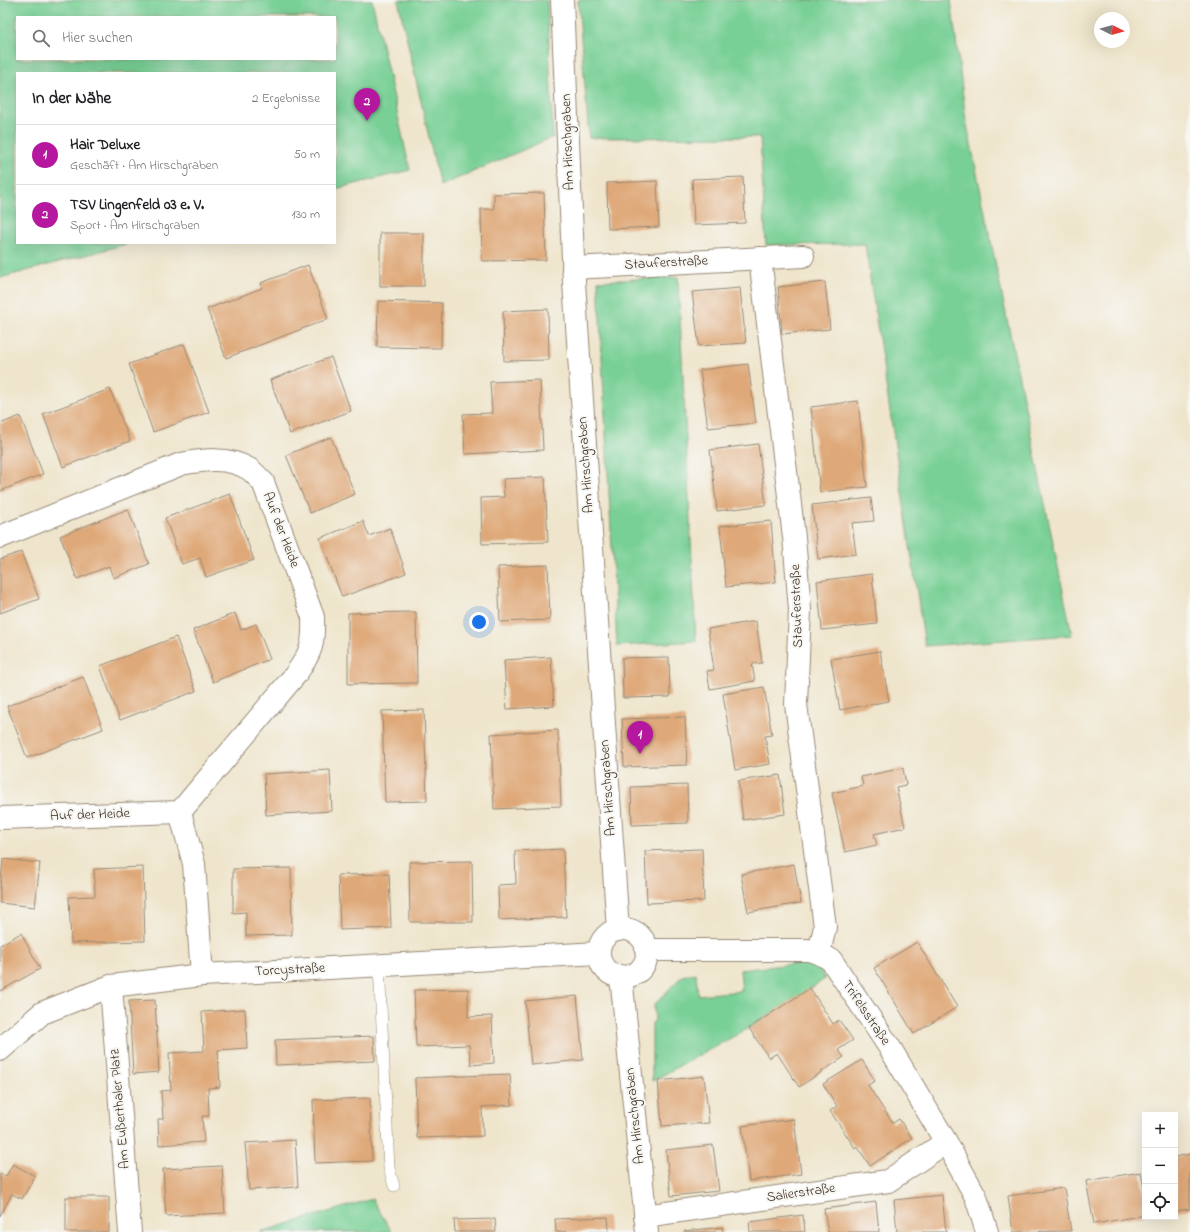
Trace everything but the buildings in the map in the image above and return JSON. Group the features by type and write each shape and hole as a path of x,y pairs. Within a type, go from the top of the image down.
{"street":[{"name":"Am Hirschgraben","path":"562,0 573,268 618,930"},
{"name":"Stauferstraße","path":"573,268 803,256"},
{"name":"Stauferstraße","path":"760,258 794,537 800,603 796,704 825,927 819,953"},
{"name":"Auf der Heide","path":"0,537 180,464 211,460 234,462 250,470 263,482 314,617 314,638 307,657 296,674 180,812 0,818"},
{"path":"180,812 194,864 202,975"},
{"path":"626,929 633,931 640,936 644,942 646,950 644,963 640,969 628,976 614,975 608,971 600,960 599,953 603,940 606,936 612,932 626,929"},
{"name":"Trifelsstraße","path":"646,950 808,950 819,953 831,960 890,1048 946,1142 976,1197 987,1232"},
{"name":"Torcystraße","path":"0,1050 42,1013 111,986 202,975 599,953"},
{"name":"Am Hirschgraben","path":"621,976 646,1224"},
{"name":"Am Eußerthaler Platz","path":"111,986 130,1232"},
{"name":"Salierstraße","path":"646,1224 888,1181 946,1142"}],"lane":[{"path":"379,965 389,1168 394,1186"}],"green space":[{"path":"0,0 372,0 410,170 336,189 336,72 16,72 16,244 126,244 0,278"},
{"path":"398,0 547,0 553,137 440,186"},
{"path":"578,0 951,0 966,120 1072,635 925,646 865,244 766,245 760,137 589,138"},
{"path":"678,277 696,641 617,646 598,281"},
{"path":"801,963 820,970 825,979 749,1028 652,1081 652,1023 655,1021 654,1005 682,976 696,973 698,995 742,991 740,970"},
{"path":"372,1199 392,1232 260,1232"}],"place":[{"name":"TSV Lingenfeld 03 e. V.","path":"367,121"},
{"name":"Hair Deluxe","path":"640,754"}]}
